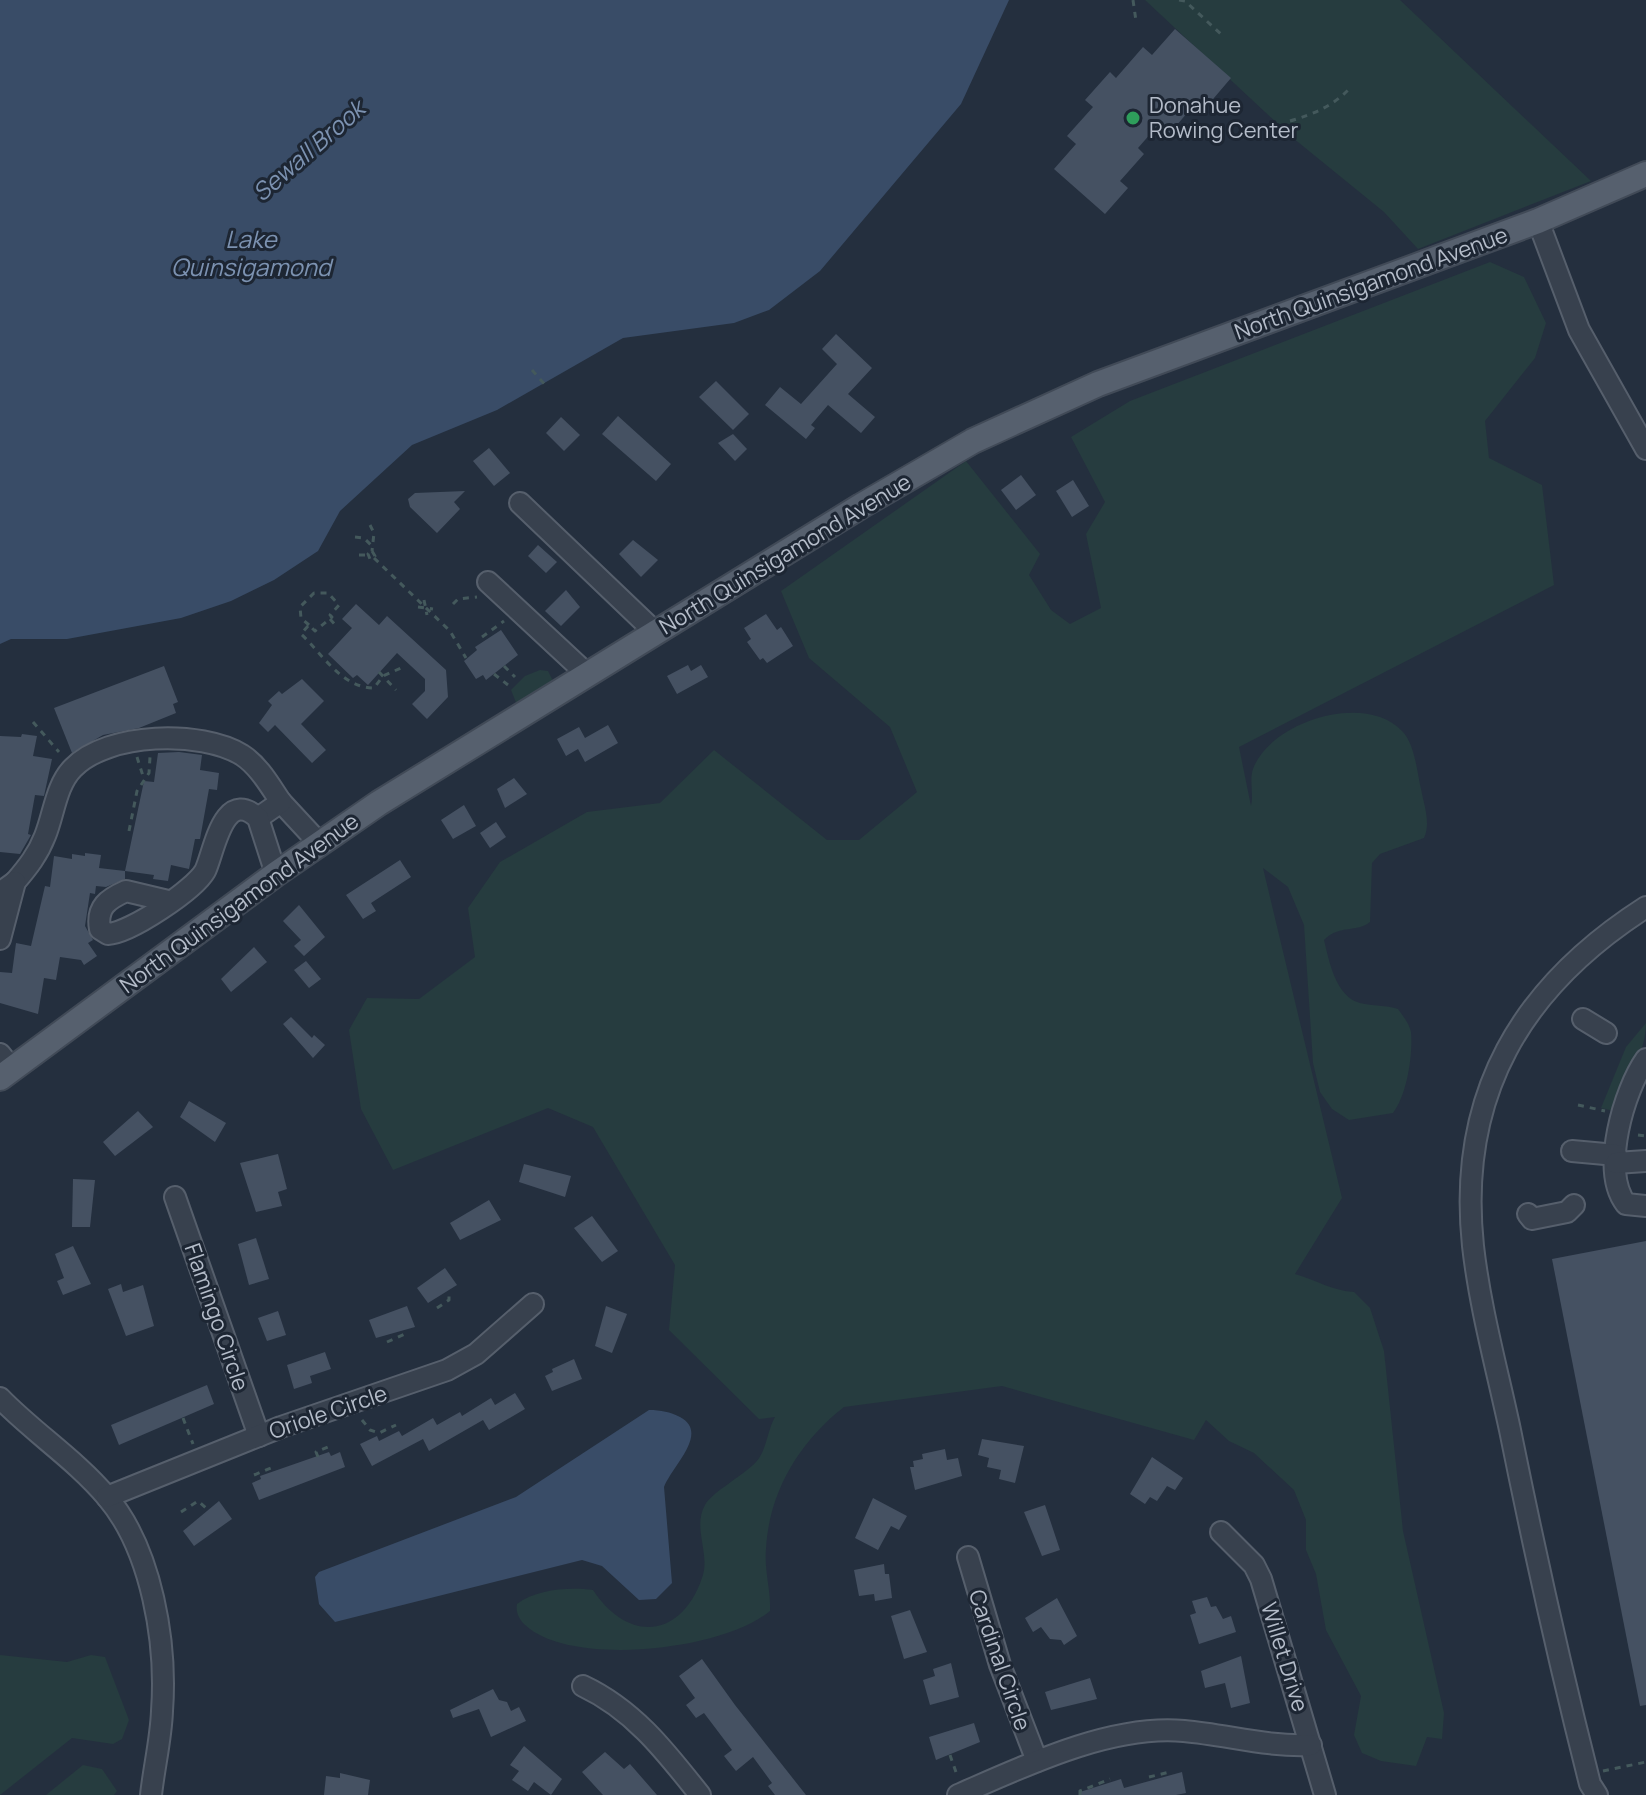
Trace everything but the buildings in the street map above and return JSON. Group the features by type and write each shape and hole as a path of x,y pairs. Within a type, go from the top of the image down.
{"main road":[{"name":"North Quinsigamond Avenue","path":"4,1067 319,843 871,500 1017,419 1112,379 1538,221 1646,174"}],"street":[{"path":"1538,221 1579,330 1646,449"},
{"path":"520,503 655,632"},
{"path":"488,582 588,675"},
{"path":"0,939 8,887 39,851 63,780 74,767 107,748 163,738 226,748 257,768 281,802 319,843"},
{"path":"258,818 281,802"},
{"path":"168,901 204,872 223,820 240,811 258,818"},
{"path":"258,818 276,874"},
{"path":"1597,1795 1588,1774 1571,1708 1479,1289 1471,1214 1473,1150 1489,1086 1516,1031 1574,961 1646,907"},
{"path":"1583,1019 1606,1033"},
{"path":"1646,1059 1634,1076 1617,1133 1616,1159 1619,1195 1634,1207 1646,1206"},
{"path":"1572,1151 1646,1161"},
{"name":"Flamingo Circle","path":"175,1197 259,1436"},
{"path":"1528,1214 1532,1219 1567,1212 1574,1205"},
{"name":"Oriole Circle","path":"107,1497 259,1436 447,1370 476,1354 533,1304"},
{"path":"0,1398 107,1497 134,1540 154,1602 163,1708 151,1795"},
{"name":"Willet Drive","path":"1221,1532 1254,1565 1261,1579 1325,1795"},
{"name":"Cardinal Circle","path":"968,1557 1000,1665 1037,1761"},
{"path":"583,1686 622,1707 640,1723 700,1795"},
{"path":"958,1786 1148,1731 1186,1731 1274,1746 1311,1745"}],"path":[{"path":"1133,0 1136,21"},
{"path":"1179,0 1185,1 1223,36"},
{"path":"1290,121 1316,113 1338,101 1350,88"},
{"path":"532,370 548,388"},
{"path":"370,525 374,533 370,553 455,637 466,658"},
{"path":"355,537 364,538 371,545"},
{"path":"359,555 370,553"},
{"path":"322,591 335,598 339,605 330,619 315,631 301,618 300,607 322,591"},
{"path":"453,604 458,599 475,596 485,604"},
{"path":"424,600 427,615"},
{"path":"418,607 433,609"},
{"path":"482,637 506,622 495,613"},
{"path":"330,619 338,628"},
{"path":"309,625 301,634 352,683 374,688 381,674 401,668"},
{"path":"504,666 515,677"},
{"path":"381,674 396,690"},
{"path":"494,674 508,685"},
{"path":"33,722 59,752"},
{"path":"129,831 137,791 149,773 150,757"},
{"path":"1578,1105 1598,1110"},
{"path":"1638,1135 1646,1136"},
{"path":"437,1308 449,1300 449,1293"},
{"path":"387,1342 405,1334"},
{"path":"361,1416 370,1430 379,1433 396,1425"},
{"path":"183,1418 195,1450"},
{"path":"318,1457 316,1452 333,1445"},
{"path":"254,1475 271,1468"},
{"path":"181,1512 198,1501 207,1509"},
{"path":"950,1755 958,1786"},
{"path":"1588,1774 1646,1762"},
{"path":"1149,1777 1170,1772"},
{"path":"1080,1795 1080,1791 1110,1779"}],"green space":[{"path":"1145,0 1400,0 1591,181 1418,249 1384,212 1293,138"},
{"path":"1490,262 1524,277 1546,323 1535,358 1485,421 1489,458 1542,485 1554,585 1239,747 1251,806 1251,778 1262,753 1297,726 1319,718 1342,713 1385,719 1402,731 1415,758 1425,808 1427,826 1424,838 1380,854 1372,863 1370,922 1336,932 1324,940 1335,977 1345,994 1360,1003 1398,1009 1409,1026 1408,1074 1393,1113 1349,1120 1332,1109 1320,1092 1313,1063 1304,925 1288,887 1263,868 1342,1198 1295,1274 1354,1292 1370,1308 1384,1351 1403,1531 1444,1713 1442,1739 1427,1737 1416,1766 1381,1761 1362,1753 1354,1735 1361,1696 1326,1630 1316,1574 1306,1550 1306,1520 1294,1490 1254,1453 1229,1441 1206,1420 1194,1440 1002,1386 844,1407 828,1421 800,1452 780,1488 768,1528 766,1549 770,1611 748,1624 687,1644 615,1650 552,1640 530,1629 519,1618 517,1604 534,1595 564,1589 593,1590 607,1607 637,1626 653,1627 668,1623 681,1613 693,1598 704,1569 700,1523 705,1505 756,1462 775,1417 759,1419 669,1330 675,1265 593,1127 548,1108 393,1170 361,1109 349,1030 367,998 419,999 475,957 468,908 500,862 587,812 660,803 714,750 827,840 859,840 917,792 890,727 809,658 781,591 966,461 1040,554 1029,575 1051,610 1070,624 1101,608 1086,534 1105,502 1071,437 1130,401"},
{"path":"540,670 548,671 554,683 517,705 511,690 525,676"},
{"path":"1646,1023 1639,1056 1614,1111 1601,1108 1626,1047"},
{"path":"0,1655 67,1662 91,1655 105,1657 129,1720 122,1739 113,1744 72,1738 0,1795"},
{"path":"83,1765 102,1769 117,1791 114,1795 46,1795"}],"water":[{"name":"Lake Quinsigamond","path":"0,0 1009,0 961,104 820,271 769,310 734,323 623,338 497,410 412,445 340,511 318,551 274,580 231,601 181,618 67,639 11,639 0,644"},
{"path":"649,1410 680,1417 691,1432 686,1450 664,1487 672,1583 656,1599 639,1600 602,1566 582,1560 335,1622 319,1604 315,1577 319,1572 516,1497"}],"place":[{"name":"Donahue Rowing Center","path":"1133,118"}],"water label":[{"name":"Sewall Brook","path":"308,150"}]}
